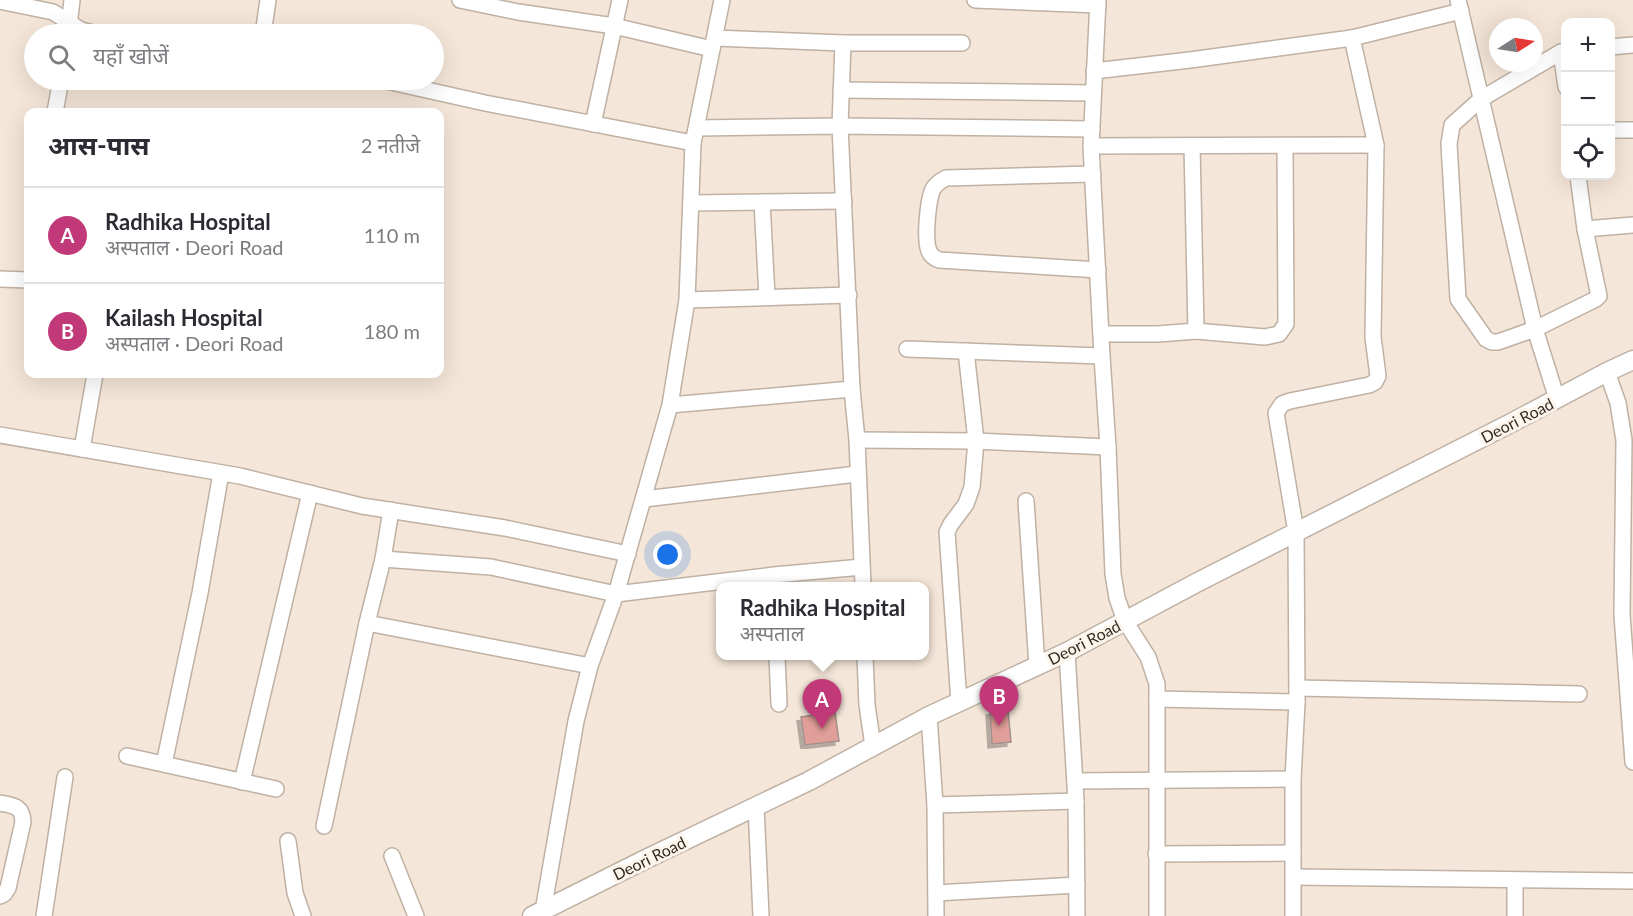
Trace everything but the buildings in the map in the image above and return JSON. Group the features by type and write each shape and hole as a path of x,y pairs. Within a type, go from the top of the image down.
{"street":[{"path":"69,24 72,0"},
{"path":"264,24 268,0"},
{"path":"460,0 714,44 962,43"},
{"path":"542,15 545,0"},
{"path":"593,124 620,0"},
{"path":"538,913 576,721 590,666 616,594 670,405 687,300 695,136 722,0"},
{"path":"975,0 1098,2 1091,147 1113,574 1117,598 1125,621 1148,657 1157,684 1157,916"},
{"path":"0,1 53,12 65,24"},
{"path":"1094,71 1352,38 1460,5 1535,329 1557,399"},
{"path":"1293,916 1293,779 1297,695 1296,532 1276,413 1282,404 1290,401 1369,385 1375,382 1378,376 1373,337 1376,145 1352,38"},
{"path":"843,43 840,126 863,582"},
{"path":"1615,47 1633,45"},
{"path":"1561,53 1481,99 1452,125 1449,144 1458,299 1486,339 1498,342 1535,329 1599,296 1579,180"},
{"path":"56,108 58,90"},
{"path":"427,90 593,124 695,136 840,126 1092,129"},
{"path":"841,90 1093,93"},
{"path":"1615,130 1633,130"},
{"path":"1091,147 1376,145"},
{"path":"1192,146 1196,331"},
{"path":"1101,334 1196,331 1264,338 1279,334 1286,324 1285,146"},
{"path":"1093,174 946,178 938,182 933,189 926,241 929,253 939,260 1098,270"},
{"path":"691,203 844,201"},
{"path":"762,202 766,297"},
{"path":"1586,229 1633,225"},
{"path":"0,279 24,280"},
{"path":"687,300 849,295"},
{"path":"907,349 1102,356"},
{"path":"959,702 947,532 966,504 972,487 976,441 966,351"},
{"name":"Deori Road","path":"538,913 809,781 929,716 1067,652 1196,583 1633,360"},
{"path":"1607,372 1622,421 1628,471 1628,547 1622,615 1629,677 1633,762"},
{"path":"82,449 94,378"},
{"path":"670,405 852,389"},
{"path":"0,435 221,473 362,506 505,528 628,554"},
{"path":"856,440 976,441 1108,447"},
{"path":"164,764 200,593 221,473"},
{"path":"644,499 857,474"},
{"path":"242,782 310,493"},
{"path":"1026,501 1037,666"},
{"path":"324,825 383,559 391,510"},
{"path":"383,559 491,567 616,594 716,586"},
{"path":"774,581 862,567"},
{"path":"367,623 590,666"},
{"path":"1067,652 1076,801 1077,916"},
{"path":"777,660 779,704"},
{"path":"865,660 867,705 873,746"},
{"path":"1157,699 1297,695 1579,694"},
{"path":"929,716 936,805 936,916"},
{"path":"127,756 276,789"},
{"path":"44,916 65,777"},
{"path":"1075,781 1293,779"},
{"path":"936,805 1076,801"},
{"path":"0,803 19,808 23,814 23,822 9,888 0,896"},
{"path":"756,806 761,916"},
{"path":"288,842 295,893 303,916"},
{"path":"1156,854 1293,853"},
{"path":"392,856 416,916"},
{"path":"1294,877 1633,881"},
{"path":"1515,881 1515,916"},
{"path":"936,892 1077,885"}],"place":[{"name":"Kailash Hospital","path":"999,726"},
{"name":"Radhika Hospital","path":"822,729"}]}
